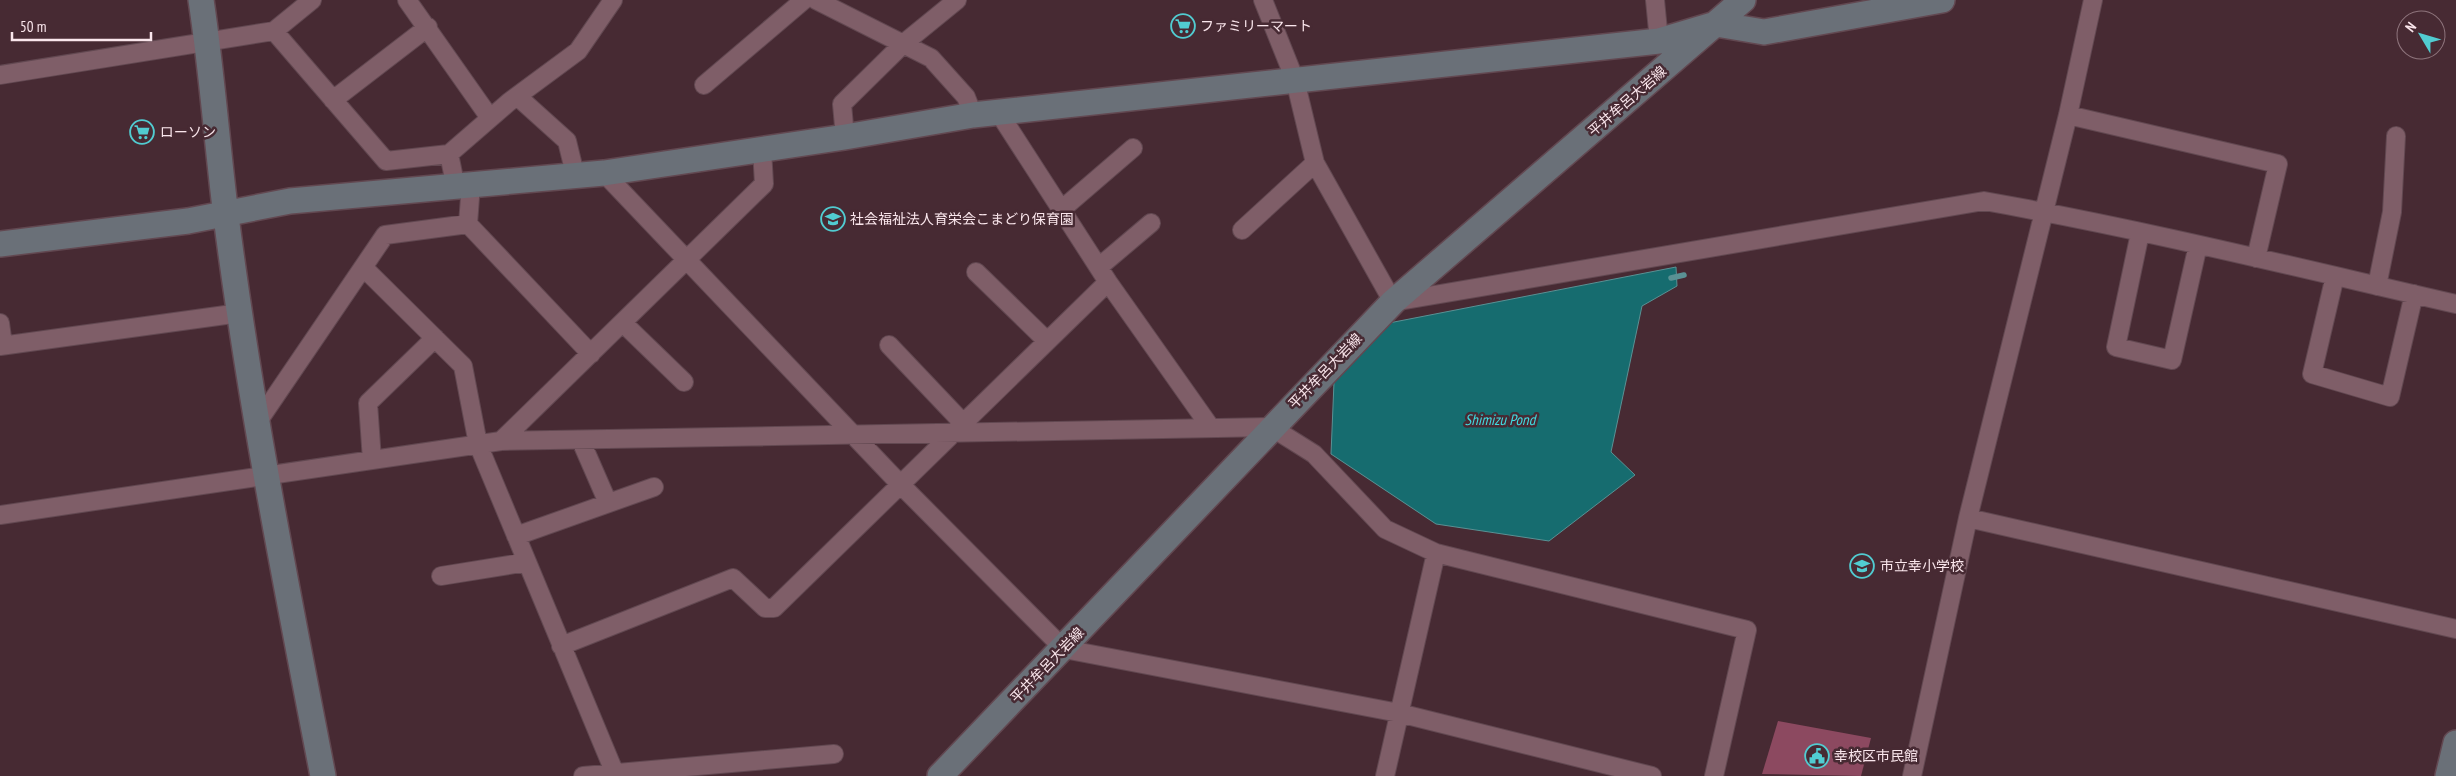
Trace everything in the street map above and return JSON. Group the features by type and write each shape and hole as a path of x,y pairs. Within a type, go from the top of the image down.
{"street":[{"path":"201,0 226,215 265,476 324,776"},
{"path":"0,75 274,31 312,0"},
{"path":"407,0 428,27 490,118"},
{"path":"274,31 386,161 449,154 517,96 578,51 613,0"},
{"path":"704,86 804,0"},
{"path":"816,0 930,58 966,97 974,115"},
{"path":"846,137 842,104 903,44 957,0"},
{"path":"1263,0 1295,80 1314,163 1393,302 1984,201 2140,232 2456,304"},
{"path":"1655,0 1659,41"},
{"name":"平井牟呂大岩線","path":"940,776 1064,649 1271,427 1393,302 1743,0"},
{"path":"0,244 226,215 290,201 575,174 604,173 846,137 974,115 1659,41 1716,24 1764,32 1942,0"},
{"path":"1912,776 1968,518 2042,212 2068,115 2094,0"},
{"path":"333,100 428,27"},
{"path":"517,96 567,141 575,174"},
{"path":"998,113 1104,275 1211,428"},
{"path":"2068,115 2278,164 2256,258"},
{"path":"2377,286 2392,212 2396,136"},
{"path":"1061,210 1133,148"},
{"path":"501,441 764,184 762,150"},
{"path":"449,154 464,186 468,224 591,354"},
{"path":"1242,230 1314,163"},
{"path":"604,173 900,484 1064,649 1399,713 1610,771 1652,776"},
{"path":"561,646 733,578 765,608 774,608 1047,341 1152,223"},
{"path":"257,423 385,235 468,224"},
{"path":"2140,232 2116,347 2172,360 2198,245"},
{"path":"363,267 463,366 478,444 616,774"},
{"path":"976,272 1047,341"},
{"path":"2335,276 2312,374 2390,397 2414,294"},
{"path":"0,323 2,346 240,313"},
{"path":"623,323 684,382"},
{"path":"372,460 368,403 435,338"},
{"path":"889,345 958,428"},
{"path":"0,515 501,441 581,441 853,434 958,428 1271,427 1314,454 1385,529 1436,553 1747,630 1714,776"},
{"path":"581,441 608,503"},
{"path":"516,536 654,487"},
{"path":"1968,518 2456,630"},
{"path":"1384,776 1436,553"},
{"path":"441,576 527,562"},
{"path":"2448,776 2456,743"},
{"path":"583,776 834,754"}],"water":[{"name":"Shimizu Pond","path":"1676,267 1677,286 1642,306 1611,452 1635,475 1549,541 1436,524 1331,454 1334,382 1389,323"}],"building":[{"name":"幸校区市民館","path":"1778,721 1871,738 1861,776 1762,774"}],"waterway":[{"path":"1671,278 1684,275"}],"place":[{"name":"ファミリーマート","path":"1183,26"},
{"name":"ローソン","path":"142,132"},
{"name":"社会福祉法人育栄会こまどり保育園","path":"833,219"},
{"name":"市立幸小学校","path":"1862,566"},
{"name":"幸校区市民館","path":"1817,756"}]}
